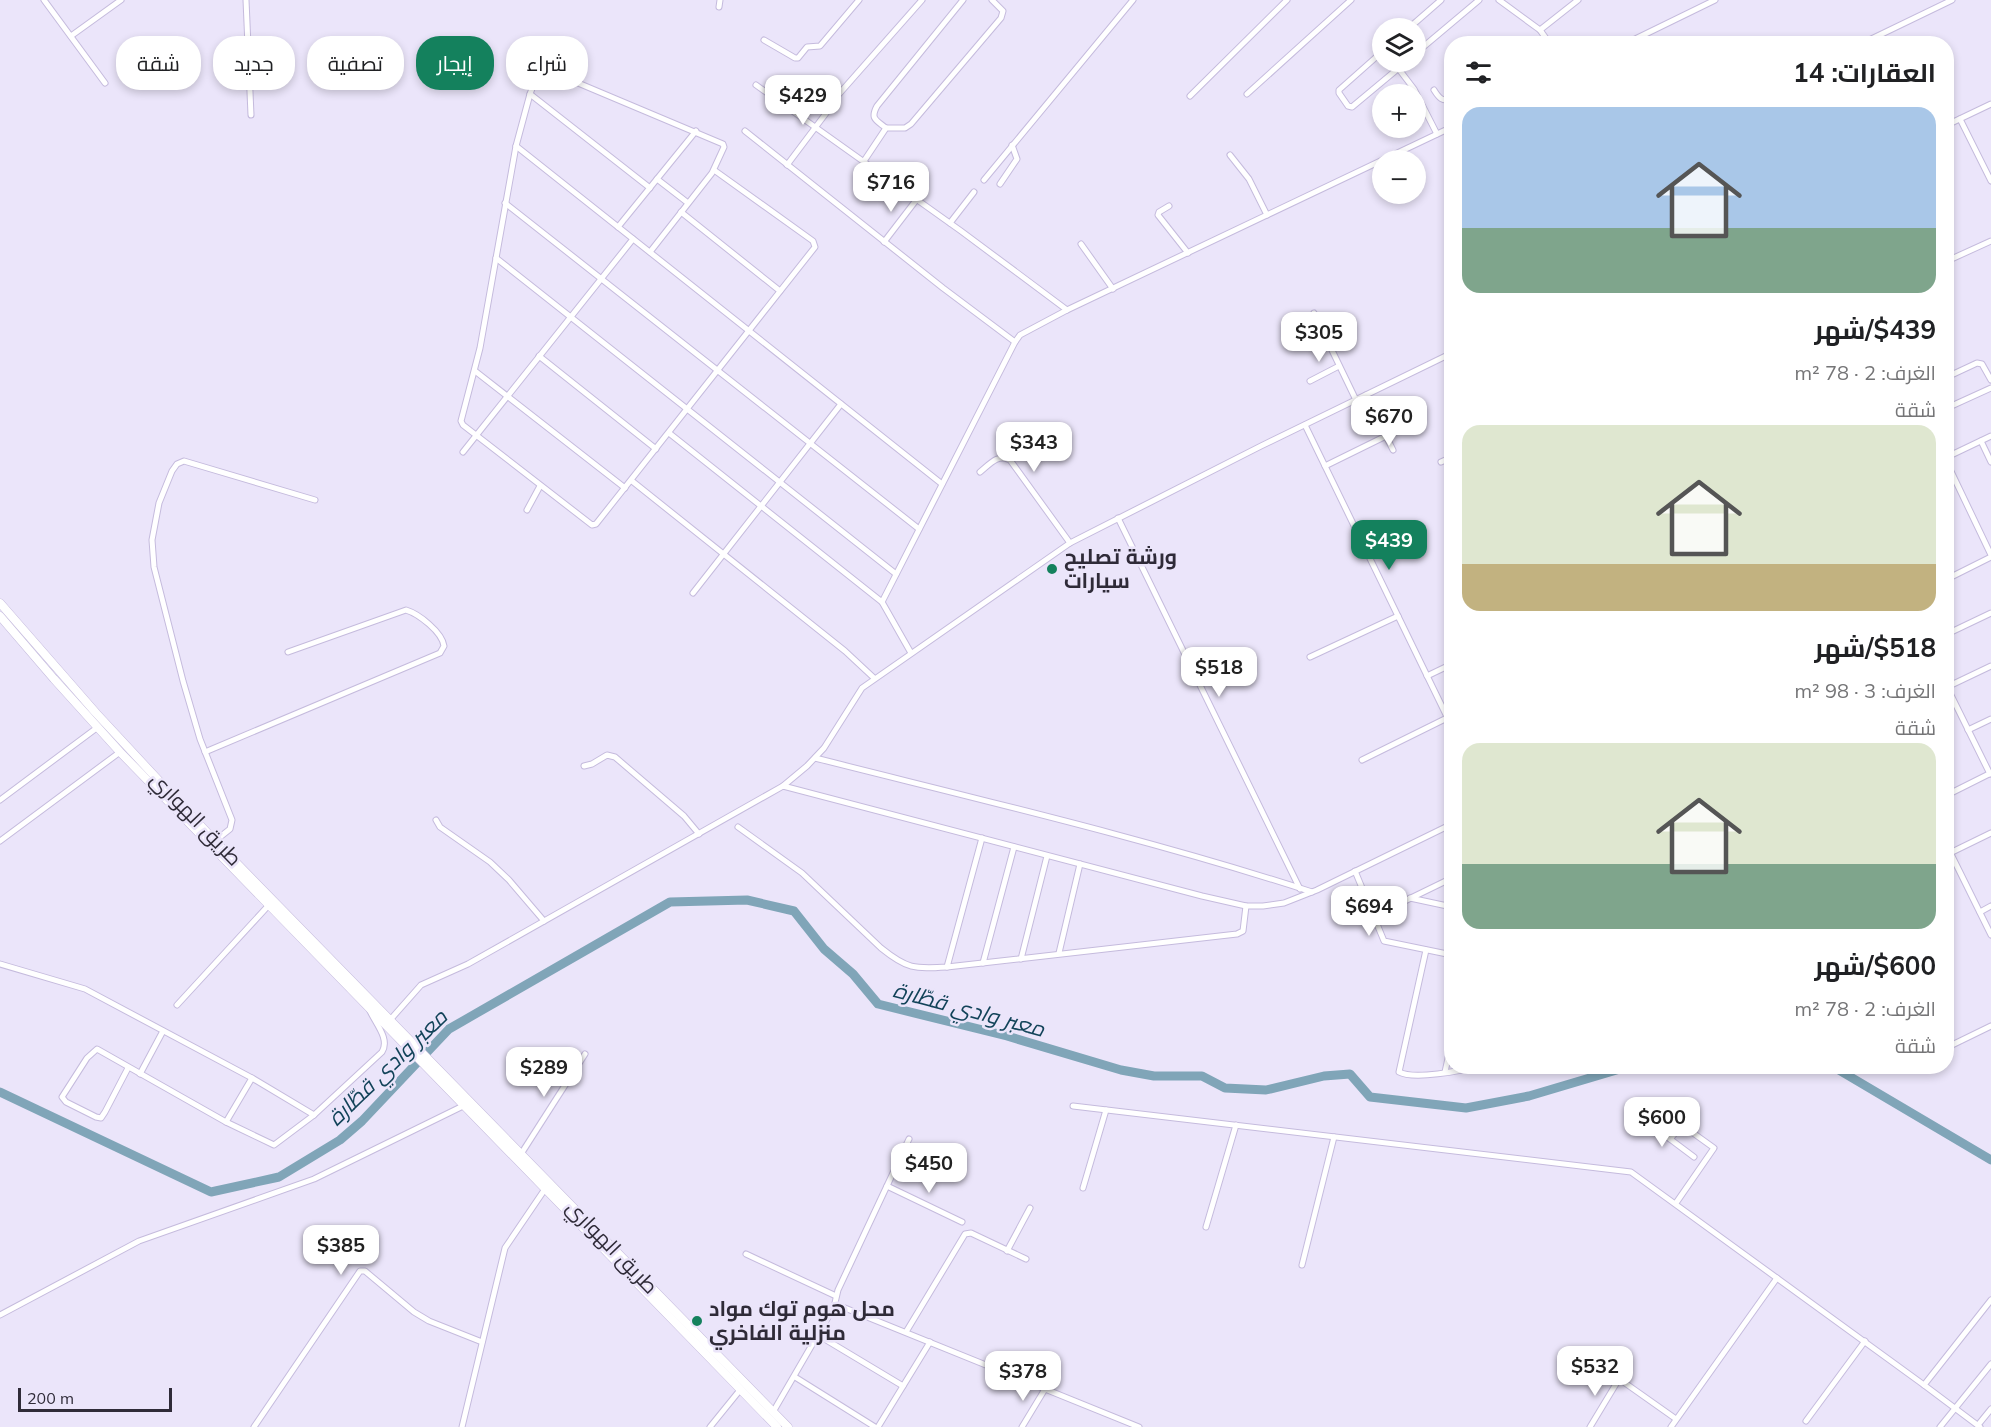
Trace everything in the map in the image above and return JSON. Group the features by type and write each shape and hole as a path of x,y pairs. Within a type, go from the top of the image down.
{"highway":[{"name":"طريق الهواري","path":"0,603 96,713 215,841 390,1020 397,1032"},
{"name":"طريق الهواري","path":"0,616 120,752 367,1007 397,1032"},
{"path":"397,1032 433,1070"},
{"name":"طريق الهواري","path":"433,1070 463,1106 545,1190 788,1427"},
{"name":"طريق الهواري","path":"433,1070 521,1154 777,1427"}],"street":[{"path":"44,0 105,83"},
{"path":"71,36 121,0"},
{"path":"246,0 251,115"},
{"path":"765,40 798,58 807,47 820,46 859,0"},
{"path":"787,165 838,97 922,0"},
{"path":"963,0 877,106 874,117 886,128 905,128 911,124 1001,18 1003,11 992,0"},
{"path":"984,180 1133,0"},
{"path":"1191,96 1287,0"},
{"path":"1247,94 1351,0"},
{"path":"1420,18 1441,0"},
{"path":"1426,45 1479,0"},
{"path":"1499,0 1540,30 1544,36"},
{"path":"1540,30 1578,0"},
{"path":"1642,36 1715,0"},
{"path":"1878,36 1952,0"},
{"path":"1372,61 1339,90 1348,106 1352,107 1393,72"},
{"path":"650,252 714,170 724,147 723,144 543,66 538,69 516,146 475,371 461,421 592,525 596,524 632,481 814,248 815,243 714,170"},
{"path":"1401,72 1414,89 1437,135"},
{"path":"756,85 950,223 1067,310"},
{"path":"1434,90 1444,101"},
{"path":"530,94 650,188"},
{"path":"1954,122 1991,104"},
{"path":"1960,119 1991,181"},
{"path":"864,161 886,128"},
{"path":"618,227 696,131"},
{"path":"744,131 1015,342"},
{"path":"882,602 1020,335 1067,310 1444,131"},
{"path":"1000,184 1016,163 1017,153 1012,145"},
{"path":"516,146 942,484"},
{"path":"1230,155 1249,179 1267,215"},
{"path":"657,179 688,203"},
{"path":"950,223 974,192"},
{"path":"884,242 916,199"},
{"path":"505,203 919,529"},
{"path":"1169,206 1158,215 1188,253"},
{"path":"681,212 780,291"},
{"path":"463,452 633,239"},
{"path":"1954,258 1991,241"},
{"path":"1081,244 1113,289"},
{"path":"496,258 896,574"},
{"path":"1314,313 1356,400"},
{"path":"1293,340 1321,327"},
{"path":"539,357 656,449"},
{"path":"390,1020 420,985 468,964 783,786 815,758 833,735 856,694 874,678 1070,543 1444,357"},
{"path":"1954,374 1977,363 1982,364 1991,380"},
{"path":"1310,381 1339,366"},
{"path":"475,371 625,488"},
{"path":"1954,405 1991,388"},
{"path":"1366,395 1393,450"},
{"path":"693,592 841,404"},
{"path":"1305,425 1444,712"},
{"path":"669,433 882,602 911,653"},
{"path":"1325,466 1386,436"},
{"path":"1954,454 1991,436"},
{"path":"1981,441 1991,462"},
{"path":"980,472 997,458 1005,457 1010,460 1070,543"},
{"path":"215,841 230,829 232,820 205,752 183,681 156,578 152,555 155,520 172,471 180,462 188,461 315,500"},
{"path":"1954,478 1991,556 1954,575"},
{"path":"632,481 845,651 874,678"},
{"path":"527,510 540,486"},
{"path":"1118,519 1300,889"},
{"path":"205,752 440,654 444,646 442,639 424,619 406,610 288,652"},
{"path":"1954,631 1991,613"},
{"path":"1310,657 1398,616"},
{"path":"1954,684 1991,666"},
{"path":"1427,676 1444,668"},
{"path":"1954,701 1990,773 1954,791"},
{"path":"1362,760 1444,719"},
{"path":"1968,730 1991,719"},
{"path":"0,800 98,728"},
{"path":"0,841 120,752"},
{"path":"584,766 607,755 615,757 684,816 699,834"},
{"path":"815,758 1097,829 1312,892"},
{"path":"783,786 1246,906 1284,903 1312,892 1444,828"},
{"path":"436,820 440,827 490,862 544,921"},
{"path":"738,827 802,873 894,959 911,967 947,967 1237,934 1243,931 1246,906"},
{"path":"1954,851 1991,833"},
{"path":"947,967 982,838"},
{"path":"983,963 1014,847"},
{"path":"1021,958 1047,856"},
{"path":"1954,861 1991,935"},
{"path":"1059,953 1080,864"},
{"path":"1355,871 1384,941 1444,953"},
{"path":"1374,916 1444,882"},
{"path":"1410,898 1444,905"},
{"path":"177,1005 268,906"},
{"path":"1980,912 1991,906"},
{"path":"1426,950 1399,1071 1402,1074 1444,1072"},
{"path":"0,964 85,990 252,1078 315,1115"},
{"path":"128,1068 100,1118 66,1102 62,1096 87,1058 97,1049 226,1122 274,1145 315,1115 365,1070 384,1049 384,1039 367,1007"},
{"path":"1954,1044 1991,1026"},
{"path":"140,1074 163,1031"},
{"path":"521,1154 585,1054"},
{"path":"226,1122 252,1078"},
{"path":"0,1315 140,1241 314,1179 463,1106"},
{"path":"1073,1106 1627,1171 1636,1174 1979,1426 1991,1409"},
{"path":"1083,1188 1106,1110"},
{"path":"1206,1227 1236,1125"},
{"path":"1670,1139 1682,1125 1714,1148 1676,1203"},
{"path":"1662,1134 1694,1157"},
{"path":"1302,1265 1334,1137"},
{"path":"774,1412 835,1304 836,1296 909,1139"},
{"path":"887,1186 962,1222"},
{"path":"462,1427 505,1248 545,1190"},
{"path":"1007,1251 1030,1208"},
{"path":"906,1332 965,1234 971,1233 1026,1259"},
{"path":"746,1254 836,1296"},
{"path":"254,1427 360,1271 365,1271 414,1312 429,1321 482,1342"},
{"path":"1671,1427 1777,1278"},
{"path":"1924,1385 1991,1300"},
{"path":"835,1304 1139,1427"},
{"path":"818,1335 903,1386"},
{"path":"1806,1421 1865,1341"},
{"path":"795,1377 876,1427 930,1342"},
{"path":"1940,1427 1991,1364"},
{"path":"1590,1427 1622,1381 1677,1419"},
{"path":"1022,1427 1045,1389"},
{"path":"710,1427 740,1390"}],"waterway":[{"name":"معبر وادي قطّارة","path":"0,1092 211,1192 279,1177 340,1140 362,1121 449,1029 670,902 747,900 794,911 824,949 853,974 878,1004 1007,1036 1121,1070 1154,1076 1202,1076 1225,1088 1266,1090 1324,1076 1350,1074 1370,1097 1466,1108 1529,1096 1603,1074"},
{"name":"معبر وادي قطّارة","path":"1846,1074 1991,1160"}],"place":[{"name":"ورشة تصليح سيارات","path":"1052,569"},
{"name":"محل هوم توك مواد منزلية الفاخري","path":"697,1321"}]}
